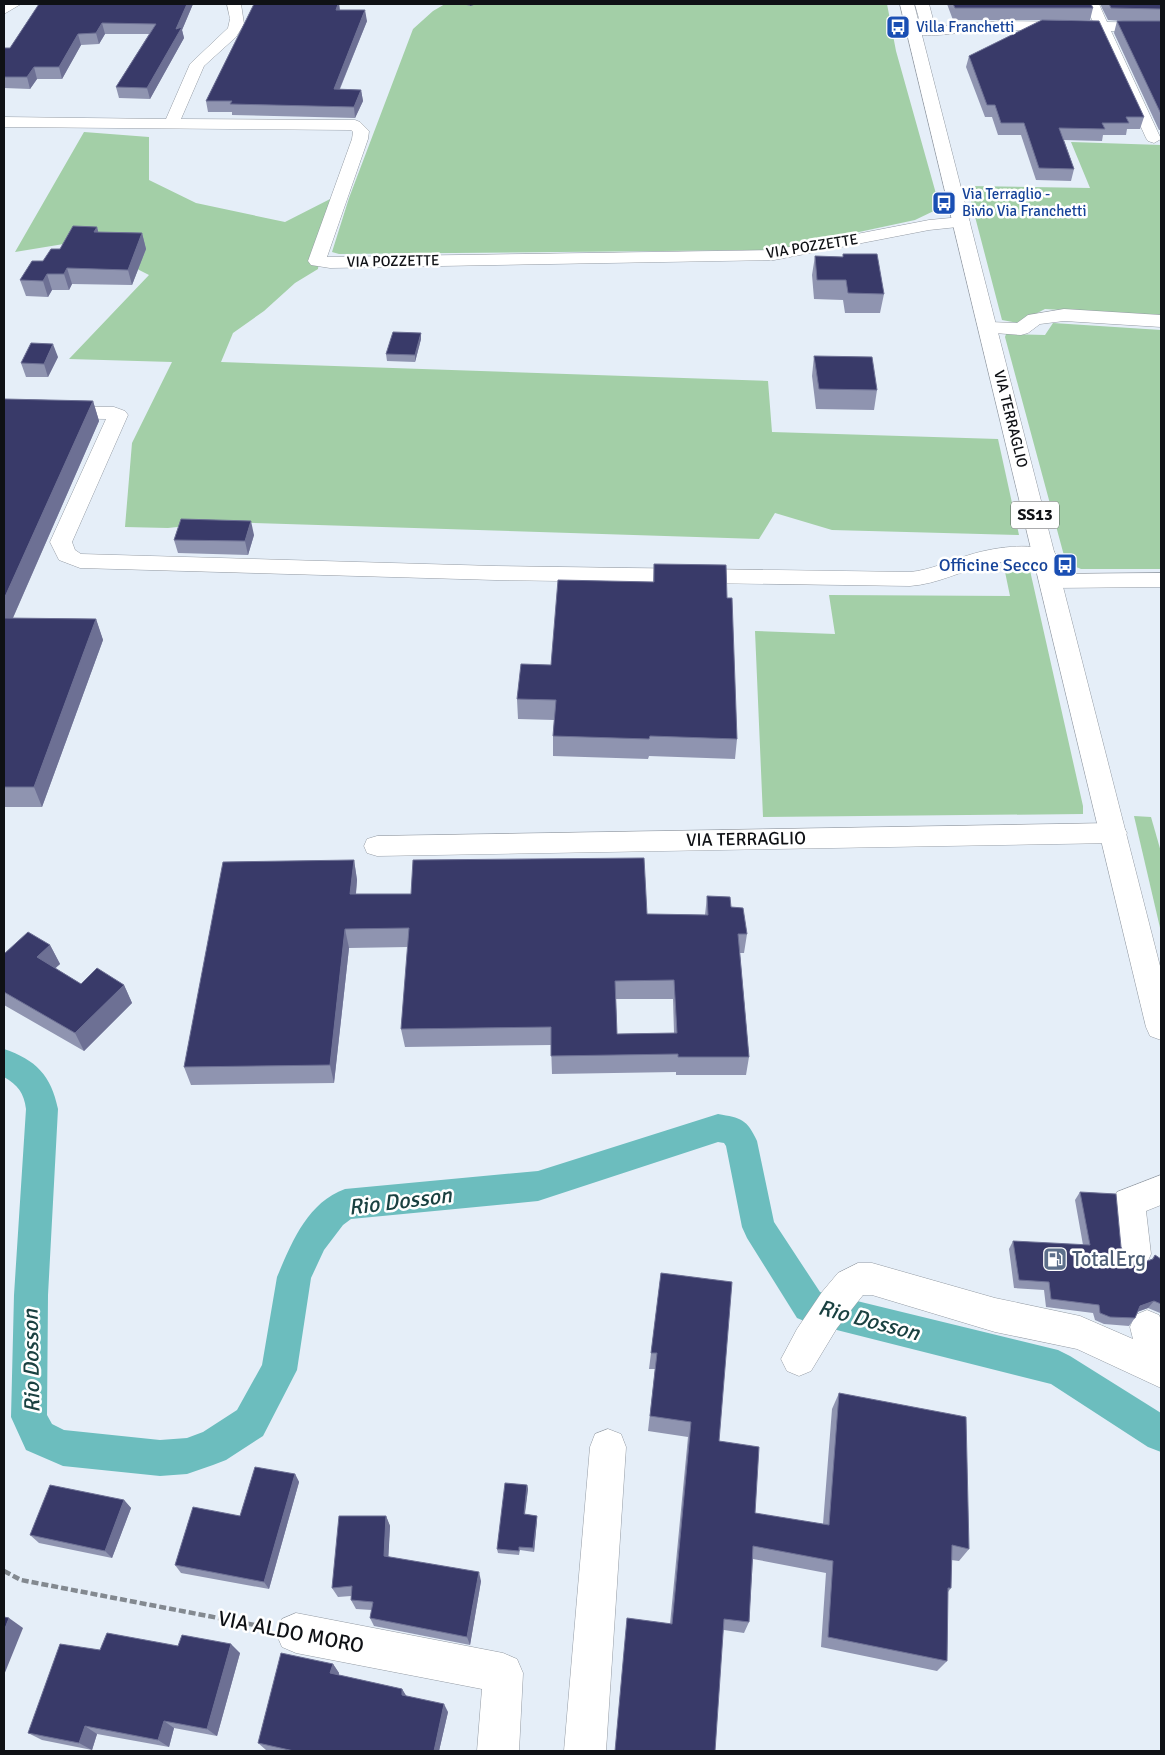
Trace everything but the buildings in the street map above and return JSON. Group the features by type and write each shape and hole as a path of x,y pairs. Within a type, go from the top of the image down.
{"street":[{"path":"4,10 14,4"},
{"path":"172,122 197,64 202,57 233,31 237,23 234,4"},
{"name":"VIA TERRAGLIO","path":"908,4 921,30 961,222 1046,554 1161,1027"},
{"path":"922,4 921,30 991,25 1161,27"},
{"path":"1092,4 1154,138"},
{"name":"VIA POZZETTE","path":"4,122 355,125 361,132 360,139 318,261 330,263 774,255 929,225 961,222"},
{"path":"4,133 41,133"},
{"path":"988,328 1021,329 1035,319 1064,315 1161,321"},
{"path":"4,411 114,413 118,415 61,542 63,552 68,558 80,561 378,571 724,578 910,579 933,576 982,558 1021,554 1046,554"},
{"path":"1052,581 1161,580"},
{"name":"VIA TERRAGLIO","path":"377,846 1114,834"},
{"path":"1134,1254 1129,1203 1161,1190"},
{"path":"803,1351 848,1287 857,1280 872,1279 995,1315 1080,1333 1160,1369"},
{"path":"1147,1327 1160,1369"},
{"path":"585,1751 608,1447"},
{"name":"VIA ALDO MORO","path":"296,1633 503,1672 498,1751"}],"path":[{"name":"VIA ALDO MORO","path":"4,1571 22,1580 296,1633"}],"green space":[{"path":"445,4 887,4 896,51 940,208 915,220 775,250 339,254 332,252 349,198 413,29 433,11"},
{"path":"84,132 149,137 149,180 196,203 285,222 338,195 321,242 318,269 295,283 264,311 233,333 221,362 768,381 772,432 998,439 1019,535 832,530 775,513 759,539 223,522 168,528 125,527 132,443 172,362 69,359 149,275 82,241 15,252"},
{"path":"1071,142 1161,145 1161,316 1045,309 1018,323 1002,320 967,186 1090,188"},
{"path":"1053,323 1161,330 1161,569 1081,569 1066,563 1005,337 1006,334 1045,335"},
{"path":"1029,566 1083,806 1083,814 763,817 755,631 835,634 829,595 1010,596 1004,567"},
{"path":"1134,816 1151,817 1161,852 1161,932"}],"waterway":[{"name":"Rio Dosson","path":"4,1062 26,1075 35,1084 42,1109 31,1295 29,1417 39,1437 63,1448 160,1458 187,1456 213,1447 250,1423 279,1370 294,1277 312,1239 331,1214 345,1204 538,1186 718,1128 734,1131 741,1141 759,1227 809,1306 1058,1368 1161,1434"}],"place":[{"name":"Villa Franchetti","path":"898,27"},
{"name":"Via Terraglio - Bivio Via Franchetti","path":"944,203"},
{"name":"Officine Secco","path":"1065,565"},
{"name":"TotalErg","path":"1055,1259"}]}
